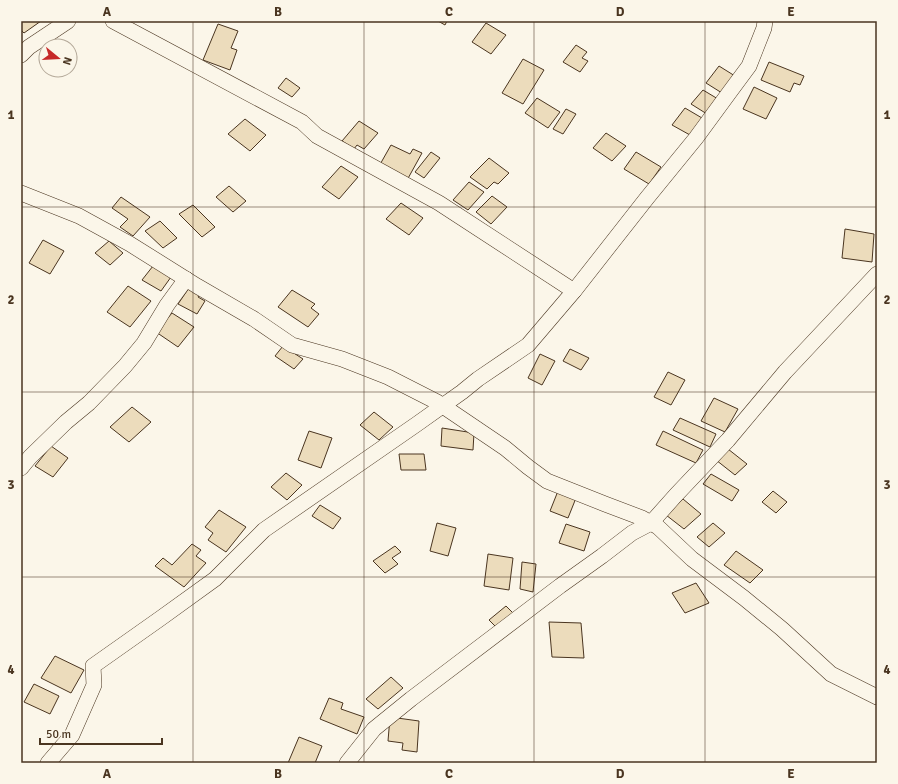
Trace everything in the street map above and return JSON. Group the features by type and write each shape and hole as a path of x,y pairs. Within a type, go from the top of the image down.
{"street":[{"path":"21,55 29,47 68,21"},
{"path":"113,21 302,122 317,136 439,203 574,291"},
{"path":"48,763 72,735 94,685 93,666 214,579 264,530 528,345 574,291 696,138 749,66 764,28 765,21"},
{"path":"21,193 79,216 130,244 254,319 292,345 342,359 388,377 442,406 505,448 528,468 547,481 642,518 658,527 692,559 782,629 831,674 877,697"},
{"path":"346,763 374,729 411,699 632,533 651,523 728,440 786,372 877,274"},
{"path":"21,468 66,422 89,403 125,366 144,343 166,305 186,279"}],"building":[{"path":"21,21 41,21 24,33 21,30"},
{"path":"438,21 447,21 445,25"},
{"path":"486,23 506,35 491,54 472,42"},
{"path":"218,24 238,31 231,48 237,50 230,70 203,60"},
{"path":"576,45 587,52 582,58 588,61 580,72 563,62"},
{"path":"523,59 544,70 523,104 502,93"},
{"path":"769,62 804,76 800,85 794,83 790,92 761,80"},
{"path":"719,66 735,76 722,93 706,83"},
{"path":"286,78 300,88 292,97 278,88"},
{"path":"754,87 777,98 766,119 743,109"},
{"path":"703,90 718,99 707,114 691,104"},
{"path":"537,98 560,112 548,128 525,113"},
{"path":"685,108 702,118 690,135 672,125"},
{"path":"566,109 576,114 563,134 553,129"},
{"path":"245,119 266,135 250,151 228,134"},
{"path":"359,121 378,133 364,149 357,145 354,149 342,141"},
{"path":"606,133 626,146 612,161 593,148"},
{"path":"391,145 410,154 413,149 422,153 406,182 378,168"},
{"path":"431,152 440,158 424,178 415,172"},
{"path":"636,152 661,167 649,184 624,169"},
{"path":"489,158 509,173 498,184 494,182 487,189 470,177"},
{"path":"341,166 358,177 339,199 322,187"},
{"path":"469,182 484,192 468,210 453,200"},
{"path":"229,186 246,201 233,212 216,197"},
{"path":"492,196 507,207 491,224 476,212"},
{"path":"121,197 150,217 133,236 120,227 128,219 112,208"},
{"path":"401,203 423,218 409,235 386,219"},
{"path":"193,205 215,227 202,237 179,214"},
{"path":"160,221 177,238 163,248 145,231"},
{"path":"845,229 874,234 872,262 842,258"},
{"path":"43,240 64,251 50,274 29,263"},
{"path":"109,241 123,253 110,265 95,253"},
{"path":"153,266 171,277 161,291 142,280"},
{"path":"128,286 151,301 130,327 107,312"},
{"path":"189,288 200,294 198,297 205,301 197,314 178,304"},
{"path":"292,290 315,304 311,308 319,314 308,327 278,307"},
{"path":"172,313 194,327 178,347 156,332"},
{"path":"283,346 303,359 294,369 275,356"},
{"path":"570,349 589,358 581,370 563,361"},
{"path":"540,354 555,361 542,385 528,378"},
{"path":"668,372 685,380 671,405 654,397"},
{"path":"714,398 738,409 725,432 701,421"},
{"path":"132,407 151,422 129,442 110,427"},
{"path":"374,412 393,427 379,440 360,425"},
{"path":"680,418 716,434 710,447 673,430"},
{"path":"442,428 474,433 473,450 441,446"},
{"path":"309,431 332,438 321,468 298,460"},
{"path":"663,431 703,450 696,463 656,445"},
{"path":"51,446 68,458 53,477 35,466"},
{"path":"728,449 747,464 735,475 716,460"},
{"path":"399,454 424,454 426,470 401,470"},
{"path":"286,473 302,485 287,500 271,487"},
{"path":"711,474 739,490 732,501 703,484"},
{"path":"558,491 576,498 568,518 550,511"},
{"path":"773,491 787,502 776,513 762,502"},
{"path":"683,499 701,514 684,529 666,515"},
{"path":"320,505 341,518 333,529 312,516"},
{"path":"219,510 246,527 226,552 208,540 213,533 205,527"},
{"path":"437,523 456,528 448,556 430,551"},
{"path":"713,523 725,533 709,547 697,537"},
{"path":"566,524 590,532 584,551 559,543"},
{"path":"192,544 201,550 196,556 206,563 184,587 155,566 163,558 172,565"},
{"path":"395,546 401,552 392,558 398,564 385,573 373,561"},
{"path":"736,551 763,570 750,583 724,565"},
{"path":"488,554 513,558 509,590 484,586"},
{"path":"522,562 536,564 533,592 520,589"},
{"path":"696,583 709,603 685,613 672,593"},
{"path":"506,606 514,614 497,628 489,620"},
{"path":"549,622 581,623 584,658 552,657"},
{"path":"55,656 84,670 71,693 41,678"},
{"path":"391,677 403,688 378,709 366,699"},
{"path":"34,684 59,696 50,714 24,702"},
{"path":"329,698 343,703 341,709 364,717 357,734 320,719"},
{"path":"390,717 419,721 417,752 402,750 403,743 388,741"},
{"path":"299,737 322,746 315,763 288,763"}]}
